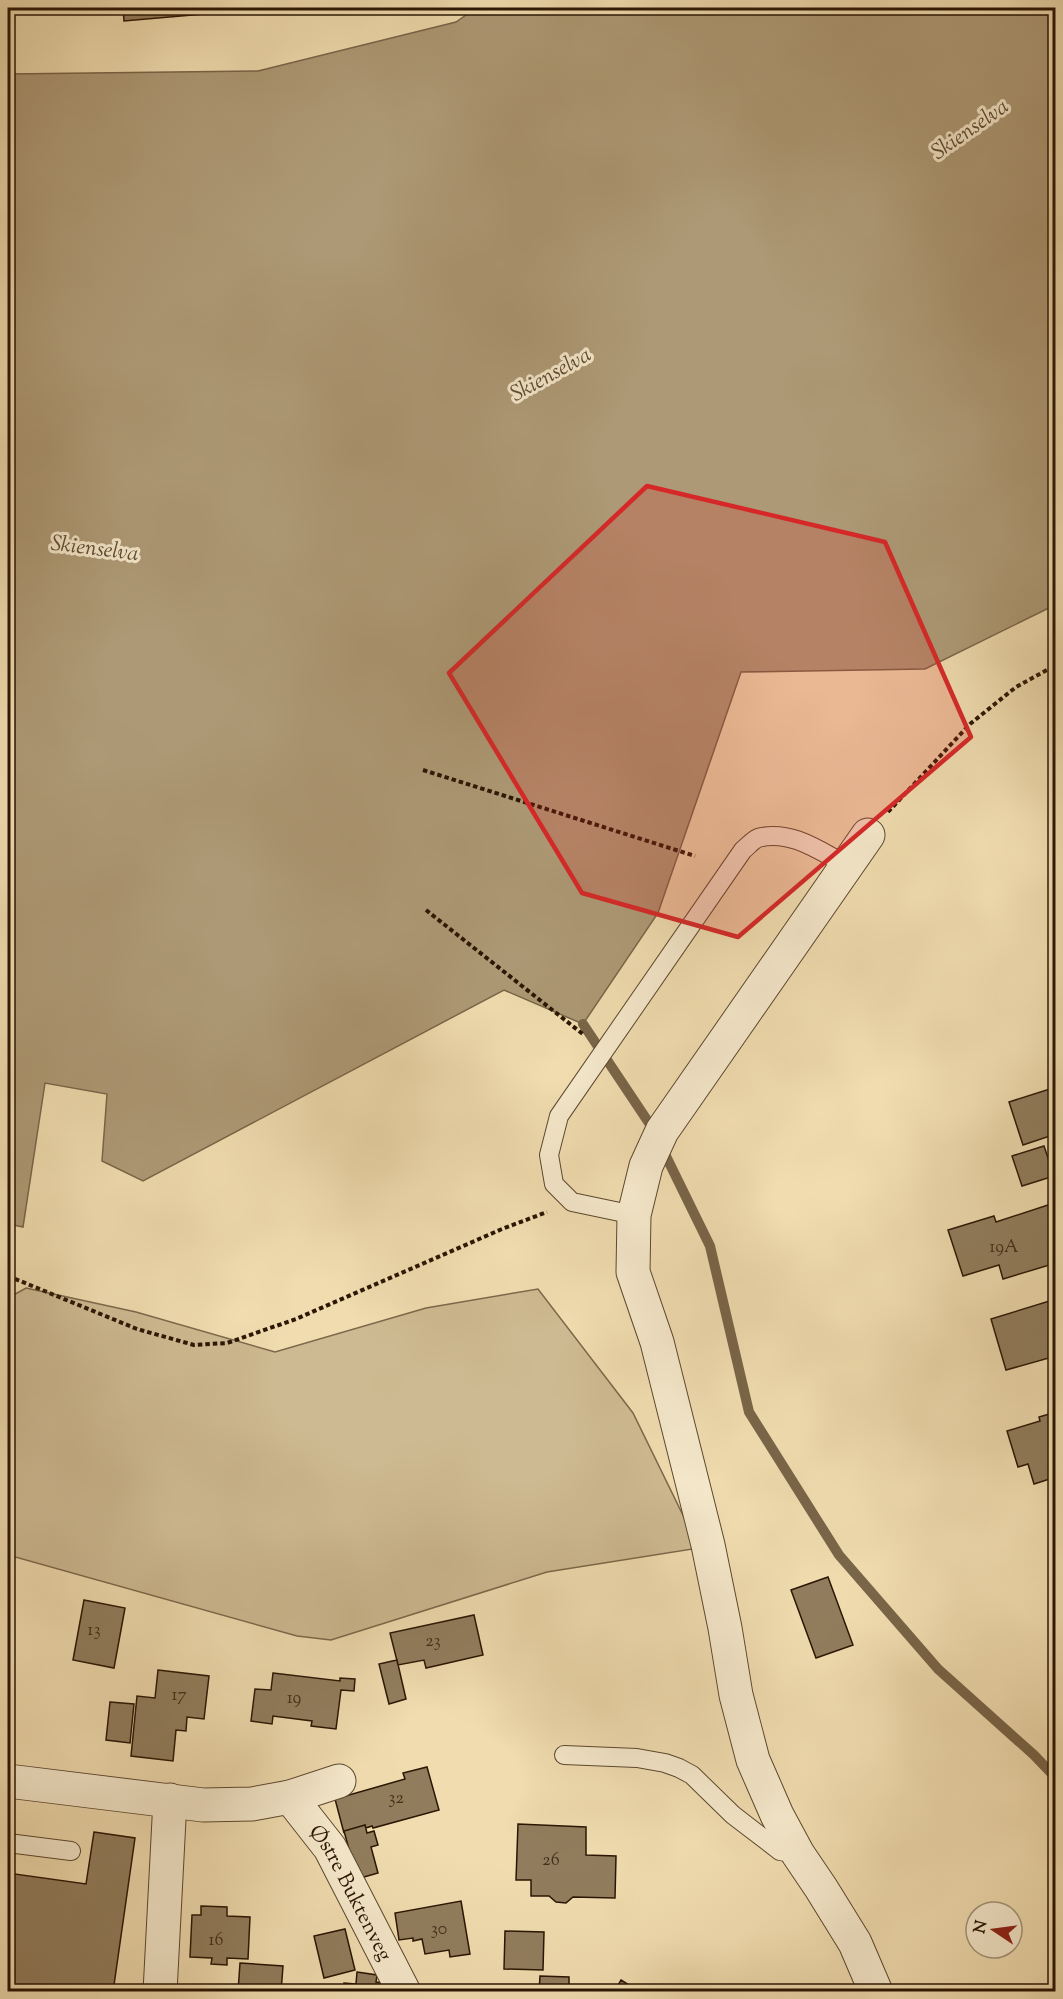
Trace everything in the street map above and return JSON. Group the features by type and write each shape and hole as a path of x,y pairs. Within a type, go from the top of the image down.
{"street":[{"path":"868,835 662,1131 646,1166 634,1215 633,1272 657,1342 708,1545 736,1695 753,1760 777,1815 798,1854 855,1943 876,1992"},
{"path":"8,1781 202,1805 252,1804 290,1797 339,1781"},
{"name":"Østre Buktenveg","path":"290,1797 330,1848 404,1992"},
{"path":"160,1992 170,1800"}],"lane":[{"path":"634,1215 572,1202 554,1184 549,1155 559,1116 743,850 756,839 784,836 803,842 846,865"},
{"path":"564,1755 637,1758 665,1762 692,1775 733,1815 780,1851 798,1854"},
{"path":"8,1843 71,1851"}],"path":[{"path":"868,835 970,724 1016,687 1056,665"},
{"path":"423,770 695,856"},
{"path":"426,910 587,1037"},
{"path":"8,1276 137,1329 194,1345 227,1343 296,1319 502,1229 572,1202"}],"highlighted area":[{"path":"647,486 885,542 971,737 738,937 582,893 449,673"}],"shaded area":[{"path":"26,1288 136,1312 275,1352 426,1308 538,1289 633,1413 699,1548 547,1572 331,1640 297,1636 8,1555 8,1298"}],"water":[{"name":"Skienselva","path":"476,8 1055,8 1055,605 925,669 741,672 658,913 583,1024 504,990 143,1181 102,1161 107,1094 45,1083 23,1227 8,1224 8,74 258,71 456,22"}],"building":[{"path":"123,8 273,8 124,21"},
{"path":"1056,1087 1056,1134 1023,1145 1009,1102"},
{"path":"1044,1146 1054,1176 1022,1186 1012,1156"},
{"path":"1048,1205 1054,1225 1056,1224 1056,1263 1003,1279 999,1265 963,1276 948,1230 994,1216 996,1222"},
{"path":"1056,1299 1056,1356 1006,1370 991,1319"},
{"path":"1056,1412 1056,1477 1034,1484 1028,1464 1018,1467 1007,1431 1040,1421 1039,1417"},
{"path":"828,1577 853,1645 816,1658 791,1590"},
{"path":"84,1600 125,1608 114,1668 73,1660"},
{"path":"474,1615 483,1655 426,1668 424,1660 398,1665 390,1633"},
{"path":"397,1660 406,1699 389,1704 379,1664"},
{"path":"158,1670 209,1676 204,1719 187,1717 186,1731 176,1730 173,1761 131,1756 137,1696 155,1698"},
{"path":"273,1673 340,1681 340,1678 355,1679 354,1691 341,1690 336,1729 311,1726 312,1721 273,1716 272,1724 251,1721 255,1689 271,1690"},
{"path":"110,1702 134,1704 130,1743 106,1740"},
{"path":"427,1767 439,1810 373,1828 372,1826 366,1828 365,1825 344,1831 344,1833 335,1799 405,1779 403,1773"},
{"path":"518,1824 586,1827 586,1855 616,1856 615,1898 573,1897 566,1903 556,1902 549,1896 531,1896 531,1880 516,1880"},
{"path":"365,1825 367,1833 374,1831 378,1845 371,1847 378,1873 357,1879 344,1831"},
{"path":"94,1832 135,1838 113,1992 8,1992 8,1873 86,1884"},
{"path":"461,1901 470,1954 450,1957 449,1950 425,1954 422,1939 399,1940 395,1913"},
{"path":"201,1906 227,1907 227,1916 250,1917 248,1959 227,1958 227,1965 211,1964 212,1958 190,1957 192,1915 201,1915"},
{"path":"345,1929 355,1970 324,1978 314,1936"},
{"path":"505,1931 544,1932 543,1970 504,1969"},
{"path":"240,1963 283,1966 281,1992 238,1992"},
{"path":"357,1972 377,1975 376,1982 391,1984 391,1992 343,1992 344,1983 356,1984"},
{"path":"540,1976 569,1977 569,1992 539,1992"},
{"path":"621,1980 640,1992 614,1992"}],"waterway":[{"path":"583,1024 655,1132"},
{"path":"661,1146 710,1246 749,1412 839,1555 938,1669 1034,1755 1056,1778"}]}
